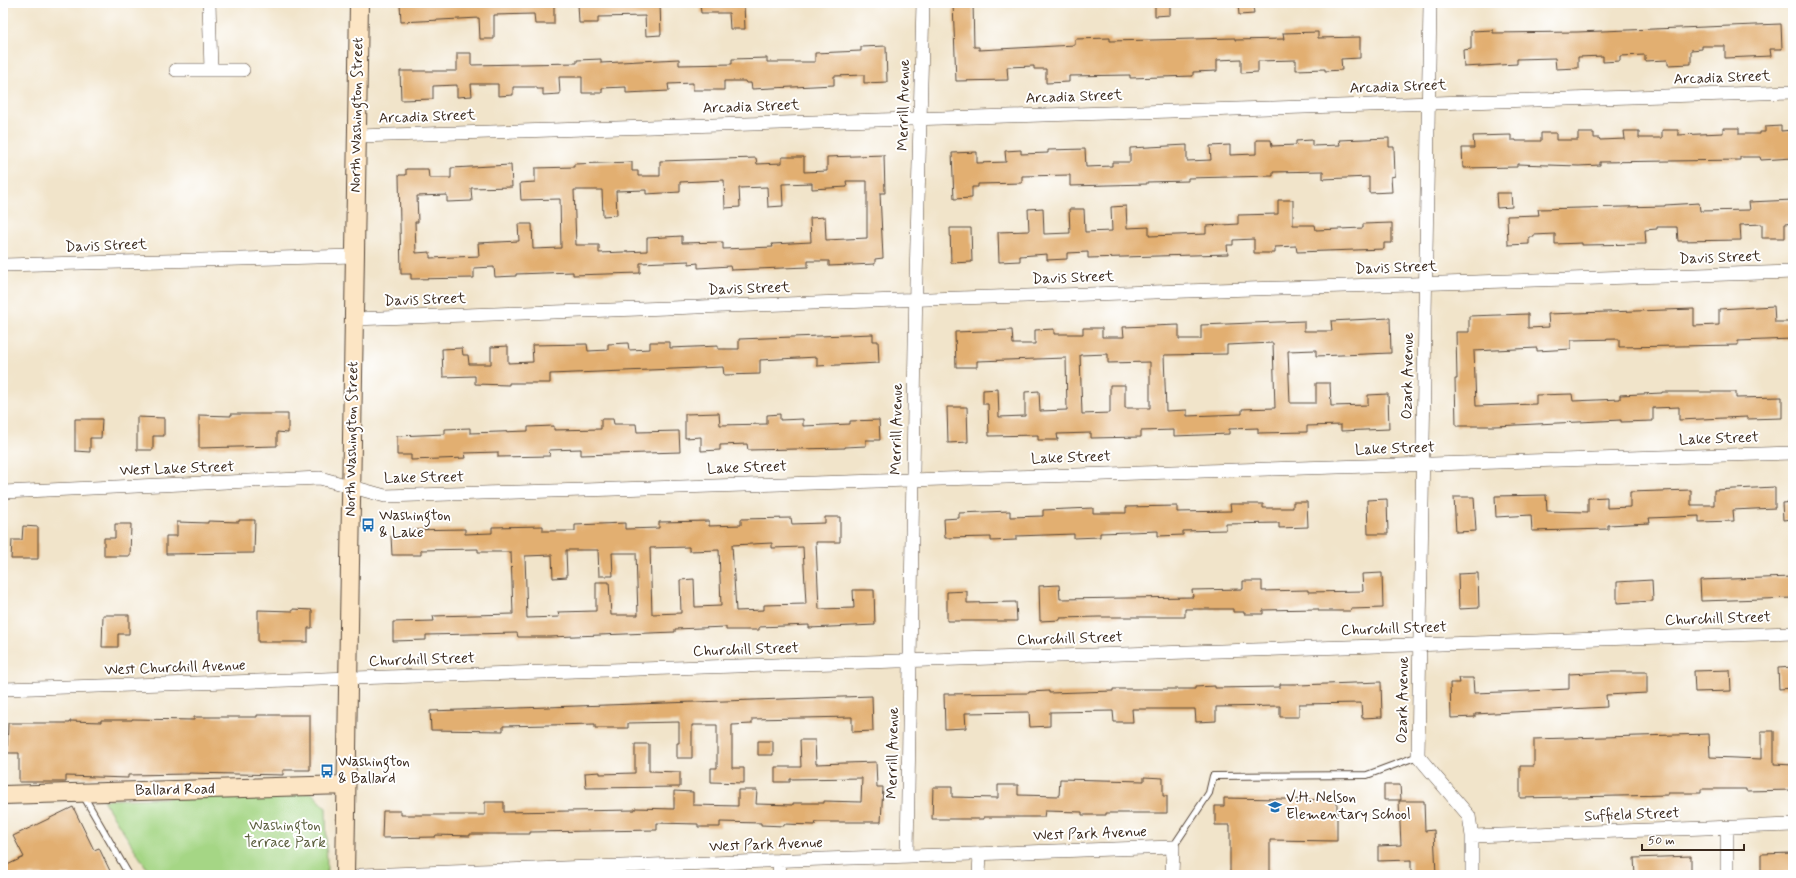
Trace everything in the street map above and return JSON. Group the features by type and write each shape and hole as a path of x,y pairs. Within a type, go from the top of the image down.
{"street":[{"path":"209,3 210,70"},
{"name":"North Washington Street","path":"345,875 359,3"},
{"name":"Merrill Avenue","path":"907,856 919,118 923,3"},
{"name":"Ozark Avenue","path":"1430,3 1418,756 1469,816 1472,836 1472,875"},
{"path":"176,70 243,70"},
{"name":"Arcadia Street","path":"357,136 1793,92"},
{"name":"Davis Street","path":"3,265 355,256"},
{"name":"Davis Street","path":"353,319 916,299 1793,272"},
{"name":"Lake Street","path":"351,487 386,496 1793,453"},
{"name":"West Lake Street","path":"3,492 320,478 351,487"},
{"name":"Churchill Street","path":"348,679 1793,633"},
{"name":"West Churchill Avenue","path":"3,689 348,679"},
{"name":"Ballard Road","path":"3,794 346,785"},
{"name":"Suffield Street","path":"1472,836 1793,825"},
{"path":"1727,828 1727,875"},
{"path":"1172,875 1173,846"},
{"name":"West Park Avenue","path":"361,875 584,871 780,860 1173,846"},
{"path":"980,854 980,875"},
{"path":"779,875 780,860"}],"lane":[{"path":"1173,846 1210,793 1213,776 1367,775 1418,756"},
{"path":"82,792 129,875"}],"green space":[{"name":"Washington Terrace Park","path":"312,793 326,808 327,875 151,875 103,800"}],"building":[{"path":"554,3 554,24 535,24 534,14 494,15 494,39 480,39 479,18 401,22 400,4"},
{"path":"578,3 660,3 661,35 646,36 645,16 598,17 598,23 579,23"},
{"path":"700,3 744,3 745,29 730,29 729,13 701,13"},
{"path":"953,3 973,3 974,47 979,47 979,50 1075,45 1075,39 1110,38 1110,41 1235,38 1235,40 1284,39 1283,33 1318,32 1318,38 1360,37 1360,58 1341,59 1342,70 1296,70 1296,60 1258,61 1258,72 1241,73 1241,59 1217,60 1217,71 1193,72 1193,76 1130,78 1130,75 1069,76 1069,82 1046,83 1046,69 1034,69 1034,66 1007,67 1008,80 956,81"},
{"path":"1155,3 1170,3 1170,15 1155,16"},
{"path":"1238,3 1253,3 1254,14 1239,15"},
{"path":"1781,24 1782,49 1770,49 1771,56 1725,58 1725,46 1702,46 1702,49 1691,50 1691,64 1668,65 1668,60 1645,61 1645,55 1620,56 1620,61 1603,62 1603,56 1578,57 1578,68 1556,69 1555,58 1517,59 1517,64 1464,67 1463,50 1471,49 1471,31 1493,30 1493,33 1577,32"},
{"path":"886,46 887,82 864,83 864,75 834,76 834,85 752,89 751,83 746,83 745,81 724,81 724,90 693,90 693,83 668,84 669,91 626,93 626,87 602,88 602,93 582,93 582,77 559,77 560,94 543,95 543,89 537,89 537,87 513,87 513,95 498,96 498,84 471,84 472,96 457,97 457,85 433,86 433,99 401,100 400,71 457,71 457,53 471,53 471,65 577,63 577,60 601,59 601,63 679,59 679,65 732,64 732,59 767,58 767,62 815,62 815,53 861,51 861,47"},
{"path":"1781,126 1781,131 1793,130 1793,158 1761,160 1760,157 1740,157 1740,160 1600,162 1600,165 1579,166 1517,164 1517,167 1463,168 1462,148 1474,148 1473,136 1511,135 1511,140 1516,141 1541,141 1541,133 1556,133 1556,140 1578,140 1578,133 1594,133 1594,138 1599,138 1600,140 1625,139 1624,131 1639,131 1639,138 1662,138 1662,130 1678,130 1678,135 1723,133 1723,128 1739,128 1739,134 1760,134 1760,132 1765,132 1765,127"},
{"path":"1389,138 1389,147 1394,147 1395,176 1391,177 1392,192 1369,193 1369,177 1323,179 1323,171 1273,172 1273,176 1188,178 1188,181 1147,182 1147,184 1070,186 1070,175 1022,176 1022,183 978,184 978,187 972,187 972,198 954,199 952,153 977,152 977,163 1006,162 1005,151 1021,150 1021,154 1048,153 1048,150 1085,149 1086,167 1112,166 1112,162 1130,162 1130,148 1187,145 1187,161 1211,160 1210,146 1230,145 1230,155 1256,154 1256,140 1271,140 1272,146 1296,145 1296,141 1312,140 1312,146 1340,145 1339,140"},
{"path":"884,155 885,193 880,193 883,258 875,259 875,264 829,266 829,261 808,261 808,267 731,270 730,266 698,268 698,263 689,264 689,261 640,263 640,273 573,275 573,272 516,274 516,276 495,277 494,267 474,268 474,278 411,279 411,274 401,274 399,175 406,175 406,169 428,169 429,178 451,178 451,168 511,165 512,187 471,188 472,201 447,202 447,195 417,196 418,222 415,222 416,253 430,252 430,258 479,256 478,243 519,241 518,224 532,224 533,249 561,248 560,199 521,200 520,183 535,182 535,168 574,167 574,164 632,162 632,171 638,171 638,176 660,176 660,161 756,158 757,164 782,163 782,157 804,157 804,172 827,171 827,157","holes":["724,180 725,208 740,207 739,188 767,187 768,207 783,206 782,184 812,183 812,189 847,187 846,181 867,181 867,238 826,240 825,217 810,218 811,242 772,244 773,247 723,249 723,242 682,243 682,236 647,238 647,251 599,253 599,245 576,245 574,190 602,190 603,216 617,215 616,191 646,190 646,194 680,192 680,182"]},
{"path":"1496,193 1511,193 1512,207 1497,208"},
{"path":"1278,200 1293,200 1293,225 1315,225 1316,230 1363,228 1363,224 1392,223 1392,243 1384,243 1384,249 1297,252 1296,246 1275,247 1275,253 1254,253 1254,239 1233,240 1233,245 1227,245 1228,254 1088,258 1088,252 1067,253 1067,259 1047,260 1047,254 1020,256 1020,261 999,262 998,232 1029,231 1028,209 1043,208 1044,234 1070,233 1069,209 1084,209 1085,232 1112,231 1111,207 1126,206 1127,228 1149,227 1149,236 1206,234 1206,226 1238,224 1238,215 1278,214"},
{"path":"1793,200 1793,223 1785,224 1785,238 1762,238 1762,224 1740,225 1741,240 1678,241 1677,227 1657,227 1657,229 1645,230 1646,244 1555,244 1555,234 1534,235 1534,237 1529,237 1529,244 1508,245 1507,216 1539,215 1538,209 1665,206 1699,203 1700,211 1750,210 1749,202"},
{"path":"950,228 971,228 972,262 951,263"},
{"path":"1774,306 1775,322 1793,322 1793,339 1738,341 1738,345 1619,347 1619,339 1571,340 1571,349 1537,351 1537,348 1474,351 1476,406 1536,404 1536,395 1572,394 1573,401 1620,399 1620,395 1662,392 1736,392 1736,398 1782,397 1782,418 1747,419 1747,417 1679,420 1679,407 1653,408 1653,421 1621,422 1621,420 1495,426 1456,426 1456,332 1469,332 1469,316 1528,314 1528,328 1549,327 1548,314 1694,309 1694,326 1719,325 1719,309"},
{"path":"1390,318 1391,353 1316,356 1316,350 1288,351 1290,403 1316,403 1316,383 1330,383 1331,406 1368,405 1368,395 1388,394 1389,429 1341,431 1341,425 1307,426 1307,432 1258,433 1258,428 1229,429 1229,434 1174,436 1174,430 1141,431 1141,437 1091,438 1091,433 1057,434 1058,440 1038,440 1038,435 989,436 988,404 983,404 983,390 998,389 999,417 1025,416 1025,392 1039,391 1040,411 1067,410 1066,358 977,361 977,367 956,367 955,332 1012,330 1013,344 1035,344 1035,330 1054,329 1054,334 1083,334 1083,328 1102,328 1102,337 1124,337 1123,327 1179,325 1179,339 1201,339 1201,325 1304,321 1304,331 1332,331 1331,321","holes":["1273,343 1275,408 1242,409 1242,414 1187,416 1187,410 1166,411 1164,355 1227,354 1227,345","1108,354 1108,363 1150,362 1150,408 1125,408 1125,385 1110,385 1110,413 1082,414 1080,355"]},
{"path":"873,334 873,341 878,341 879,363 817,366 817,357 760,360 760,374 724,375 723,367 550,374 550,383 509,383 509,385 475,384 475,376 443,377 442,349 462,348 463,355 468,355 469,364 491,364 491,347 508,346 508,363 533,362 532,345 587,344 588,351 608,350 608,344 628,343 629,350 650,349 650,342 670,342 670,348 718,346 718,349 739,349 739,339"},
{"path":"947,407 967,407 968,442 948,443"},
{"path":"719,413 720,425 767,424 767,415 780,414 780,420 803,419 803,426 850,424 850,421 879,420 880,440 866,440 866,446 845,448 748,450 747,444 720,445 720,450 701,451 701,437 685,438 685,414"},
{"path":"231,414 288,414 288,433 277,432 277,446 199,448 199,415 231,416"},
{"path":"137,417 164,418 164,436 153,436 153,450 137,450"},
{"path":"75,419 102,419 101,438 90,438 90,452 75,451"},
{"path":"601,419 613,419 614,424 636,424 637,432 679,431 680,452 581,455 581,449 549,450 550,456 498,457 498,452 465,453 466,458 411,460 411,455 397,455 397,436 445,434 445,429 470,428 470,433 528,431 528,427 554,426 554,430 601,429"},
{"path":"1775,487 1775,508 1733,510 1734,521 1699,522 1699,516 1649,518 1650,523 1608,525 1608,529 1532,531 1531,515 1496,517 1495,496 1546,495 1547,511 1588,512 1588,498 1607,497 1607,508 1630,507 1630,492 1691,490 1691,505 1714,505 1714,490"},
{"path":"1454,497 1474,497 1476,531 1456,532"},
{"path":"1387,499 1388,534 1368,534 1367,500"},
{"path":"1293,502 1307,502 1308,527 1279,528 1279,523 1226,524 1226,530 1183,531 1183,535 1158,536 1158,531 1100,533 1100,537 1074,538 1074,534 1016,536 1016,540 991,541 991,537 945,538 944,519 959,518 959,513 1010,511 1010,517 1043,516 1043,510 1093,508 1093,513 1126,513 1126,507 1177,506 1177,512 1231,511 1230,504 1263,504 1263,508 1293,508"},
{"path":"1793,502 1793,519 1783,520 1782,503"},
{"path":"825,517 840,517 840,542 816,542 819,609 854,608 853,590 874,590 875,625 809,628 809,625 759,627 759,630 726,630 726,627 675,629 675,632 550,637 518,637 517,633 426,635 426,640 393,641 393,622 434,621 433,616 513,614 511,552 478,552 478,549 421,550 421,555 392,555 391,536 406,536 406,530 465,529 465,534 492,533 492,527 543,526 543,531 575,531 575,525 625,523 625,529 659,528 659,522 709,521 709,526 741,525 741,519 791,518 792,524 825,523","holes":["772,543 772,548 803,547 806,604 764,605 764,610 736,611 732,545","689,547 689,551 719,550 721,606 695,607 694,579 680,580 681,613 652,614 650,548","566,550 598,550 599,576 613,576 612,553 636,553 638,615 611,615 609,582 596,582 596,611 558,612 559,617 527,618 525,556 552,555 553,578 567,577"]},
{"path":"239,520 255,520 254,553 166,554 166,536 177,536 177,522 239,522"},
{"path":"115,524 131,524 130,556 104,556 104,538 115,538"},
{"path":"23,526 38,527 38,559 11,559 12,540 22,540"},
{"path":"1382,573 1383,608 1351,609 1351,611 1318,611 1318,609 1263,610 1263,614 1244,614 1244,612 1233,612 1233,609 1185,609 1185,617 1060,618 1060,620 1040,621 1039,586 1059,585 1060,599 1193,597 1192,590 1243,589 1243,581 1262,581 1262,591 1363,591 1362,574"},
{"path":"1478,573 1479,608 1459,609 1458,574"},
{"path":"1793,577 1793,598 1701,601 1700,580"},
{"path":"1652,580 1653,601 1617,603 1617,582"},
{"path":"967,591 967,603 1016,602 1017,621 947,621 947,592"},
{"path":"293,609 312,610 312,628 308,628 308,642 258,642 258,610 293,611"},
{"path":"103,615 129,615 129,634 118,634 118,647 102,647"},
{"path":"1793,667 1793,688 1779,689 1778,668"},
{"path":"1730,670 1731,691 1695,692 1694,671"},
{"path":"1647,672 1647,693 1606,695 1607,707 1475,714 1475,717 1451,718 1450,683 1460,683 1459,678 1473,678 1474,693 1529,691 1569,689 1569,674"},
{"path":"1381,682 1382,717 1362,718 1361,703 1299,704 1299,717 1280,717 1280,706 1216,707 1216,721 1196,722 1195,709 1132,709 1133,722 1114,722 1113,711 1050,712 1050,726 1030,727 1029,712 965,713 966,728 945,729 944,694 1029,693 1049,691 1049,693 1113,691 1113,689 1195,689 1195,687 1215,686 1215,688 1280,687 1280,684 1299,685"},
{"path":"872,696 873,731 852,732 852,717 752,719 752,724 732,725 732,768 744,768 744,783 711,782 711,768 717,768 717,725 692,725 692,758 677,758 679,722 628,723 628,728 595,728 595,724 503,726 503,731 431,730 430,711"},
{"path":"257,715 310,715 310,770 283,770 283,775 189,773 128,775 128,778 66,776 66,782 19,782 19,753 7,753 8,723 70,723 70,721 101,722 101,720 132,719 194,720 194,717 257,717"},
{"path":"1761,731 1774,731 1774,764 1793,765 1793,790 1746,791 1746,789 1701,789 1701,793 1668,793 1668,795 1520,798 1520,766 1534,766 1534,739 1709,734 1710,757 1761,759"},
{"path":"800,740 815,740 816,764 876,762 877,787 883,787 881,822 816,822 815,825 784,824 784,826 761,825 761,823 720,822 720,827 698,827 698,824 657,823 657,830 530,832 530,834 470,834 470,836 436,835 435,837 382,838 383,811 401,811 401,815 485,815 485,802 504,802 504,812 635,810 635,808 674,809 674,791 693,792 693,805 738,806 738,790 757,790 756,804 793,805 793,803 824,803 824,801 861,802 862,778 790,779 790,782 775,782 775,767 801,767"},
{"path":"758,741 773,741 773,755 758,755"},
{"path":"635,744 649,744 649,771 680,772 680,787 586,788 585,773 635,773"},
{"path":"1144,777 1163,778 1163,796 1167,796 1167,813 1106,813 1106,815 1082,815 1082,812 1045,811 1044,817 932,819 933,787 952,787 952,797 998,798 998,785 1018,785 1018,795 1059,796 1060,779 1144,781"},
{"path":"1384,785 1400,785 1401,800 1384,800"},
{"path":"1224,798 1337,800 1337,841 1270,840 1270,875 1230,875 1230,825 1215,825 1215,806 1224,806"},
{"path":"1399,801 1424,801 1425,831 1434,830 1436,875 1411,875 1411,860 1378,861 1378,846 1401,845"},
{"path":"73,807 94,850 99,848 112,875 3,875 3,867 24,857 13,836"},
{"path":"1793,853 1793,872 1761,873 1761,854"},
{"path":"1691,856 1691,875 1635,875 1634,858"}],"place":[{"name":"Washington & Lake","path":"368,525"},
{"name":"Washington & Ballard","path":"327,771"},
{"name":"V.H. Nelson Elementary School","path":"1275,807"}]}
